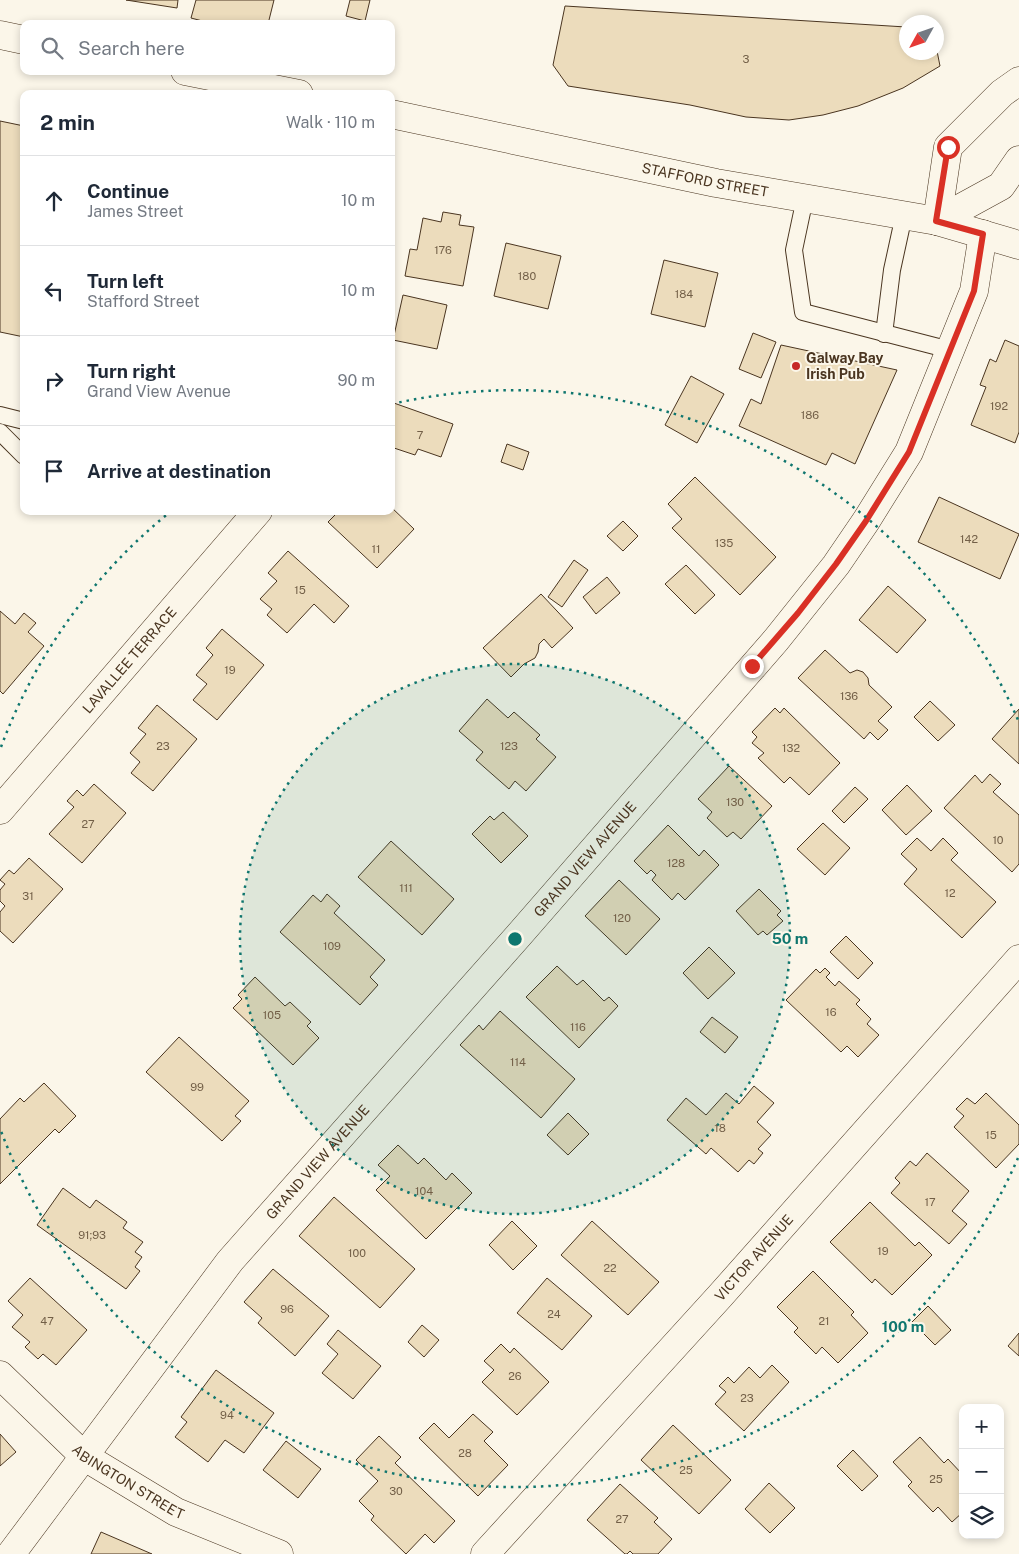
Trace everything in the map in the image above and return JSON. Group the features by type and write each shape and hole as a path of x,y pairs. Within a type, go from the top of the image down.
{"street":[{"path":"0,35 20,39"},
{"path":"205,75 279,90"},
{"path":"936,221 948,147 1002,93 1019,81"},
{"name":"STAFFORD STREET","path":"395,115 716,183 936,221 1019,245"},
{"path":"936,221 1001,186 1019,160"},
{"name":"GRAND VIEW AVENUE","path":"11,1554 230,1261 519,935 776,640 820,586 866,521 909,452 974,291 983,234"},
{"name":"LAVALLEE TERRACE","path":"0,810 255,515"},
{"name":"VICTOR AVENUE","path":"485,1554 714,1304 1019,959"},
{"name":"ABINGTON STREET","path":"0,1375 85,1456 176,1512 279,1554"}],"lane":[{"path":"805,198 794,250 803,312 950,350"},
{"path":"884,334 892,270 904,215"},
{"path":"0,415 20,420"},
{"path":"0,432 20,452"}],"building":[{"path":"126,0 178,0 177,8"},
{"path":"196,0 274,0 269,20 199,20 191,18"},
{"path":"350,0 370,0 365,20 346,16"},
{"path":"565,6 899,27 899,60 939,60 940,66 903,88 858,106 823,115 789,120 746,117 690,105 568,86 553,65"},
{"path":"0,121 20,125 20,336 0,332"},
{"path":"443,212 461,215 459,225 474,227 463,286 405,276 410,249 417,250 423,218 441,222"},
{"path":"506,243 561,256 548,309 494,296"},
{"path":"664,260 718,273 705,327 651,314"},
{"path":"403,295 447,305 437,349 395,340 395,331"},
{"path":"753,333 776,342 761,378 739,369"},
{"path":"1005,340 1019,346 1019,432 1015,443 971,425 986,387 980,385 990,359 996,362"},
{"path":"781,345 897,370 855,464 832,453 826,465 739,426 751,399 761,404"},
{"path":"691,376 724,394 697,443 665,425"},
{"path":"395,403 453,424 441,457 418,449 415,455 395,448"},
{"path":"507,444 529,452 523,470 501,462"},
{"path":"695,477 776,557 740,595 672,528 682,519 668,504"},
{"path":"939,497 1019,534 1000,579 918,542"},
{"path":"395,511 414,529 377,568 328,522 335,515 395,515"},
{"path":"623,521 638,536 623,551 607,536"},
{"path":"288,551 349,606 334,623 314,604 287,633 267,615 272,609 260,599 277,581 268,573"},
{"path":"574,560 588,570 562,607 548,597"},
{"path":"686,565 715,595 695,614 665,584"},
{"path":"607,577 620,593 596,614 583,597"},
{"path":"888,586 926,620 897,653 859,620"},
{"path":"541,594 573,628 552,648 544,639 539,644 535,658 524,664 511,677 483,648"},
{"path":"0,611 15,624 24,613 36,623 28,632 44,646 3,694 0,691"},
{"path":"222,629 264,665 217,720 193,700 207,684 196,675 213,655 206,648"},
{"path":"825,650 850,673 857,670 863,672 868,678 869,685 892,707 878,721 888,730 878,740 870,732 864,739 798,678"},
{"path":"487,699 508,718 514,712 540,735 536,739 556,757 526,791 515,781 509,789 476,760 483,752 459,731"},
{"path":"930,701 955,725 938,741 914,717"},
{"path":"157,705 197,739 153,791 131,773 140,762 130,753 146,734 138,728"},
{"path":"775,708 780,713 784,708 840,763 809,795 790,777 784,783 758,758 764,753 752,743 757,737 752,732"},
{"path":"1019,709 1019,764 992,739"},
{"path":"729,766 772,806 741,839 733,832 727,837 707,818 712,812 698,799"},
{"path":"990,774 1001,784 993,792 1019,815 1019,864 1012,872 944,808 975,775 982,783"},
{"path":"94,784 126,813 82,863 49,834 74,807 67,801 77,790 83,796"},
{"path":"907,785 932,811 906,835 882,810"},
{"path":"855,787 868,799 844,823 832,811"},
{"path":"503,812 528,836 501,863 472,834 490,816 494,820"},
{"path":"823,823 850,848 825,875 797,849"},
{"path":"668,825 699,856 704,850 719,865 685,900 678,893 672,900 652,880 656,875 651,870 647,874 634,861"},
{"path":"917,838 931,851 943,838 958,853 951,860 996,902 962,938 904,884 917,869 901,854"},
{"path":"391,841 454,899 422,935 358,877"},
{"path":"29,858 63,889 13,943 0,931 0,912 5,906 0,901 0,890 5,884 0,880 9,870 14,874"},
{"path":"619,880 660,919 626,955 585,916"},
{"path":"759,889 781,911 777,915 783,921 767,935 763,931 758,935 736,911"},
{"path":"327,894 340,906 334,913 385,960 370,977 378,985 360,1005 280,932 313,895 321,902"},
{"path":"846,936 873,963 858,979 830,952"},
{"path":"709,947 735,973 708,999 683,973"},
{"path":"557,966 577,985 583,980 604,1001 609,997 618,1006 579,1048 526,997"},
{"path":"825,968 830,973 826,977 835,986 839,981 860,1000 856,1004 871,1019 867,1024 879,1035 858,1057 847,1046 841,1052 786,1000 816,969 820,973"},
{"path":"255,977 285,1006 290,1002 311,1022 307,1026 319,1038 293,1065 233,1008 242,999 238,995"},
{"path":"500,1011 575,1079 541,1118 460,1045 479,1025 483,1030"},
{"path":"712,1017 738,1037 725,1053 700,1032"},
{"path":"179,1037 249,1101 235,1116 241,1121 222,1141 146,1072"},
{"path":"44,1083 76,1116 59,1133 55,1129 0,1184 0,1119 20,1098 24,1102"},
{"path":"754,1086 774,1103 757,1122 771,1135 758,1149 763,1153 754,1164 749,1160 738,1172 711,1148 706,1154 667,1120 686,1098 706,1115 726,1093 739,1104"},
{"path":"986,1093 1019,1125 1019,1144 996,1168 954,1127 964,1116 956,1109 967,1098 975,1104"},
{"path":"568,1113 589,1134 568,1155 547,1135"},
{"path":"398,1145 418,1164 424,1158 446,1180 452,1173 472,1193 426,1239 376,1190 390,1176 378,1165"},
{"path":"927,1153 969,1191 952,1211 967,1224 949,1244 891,1193 900,1183 895,1178 910,1161 916,1166"},
{"path":"63,1188 90,1208 96,1200 127,1222 123,1228 143,1242 135,1252 142,1257 135,1267 140,1271 126,1289 37,1225"},
{"path":"334,1197 415,1269 380,1308 299,1236"},
{"path":"870,1202 915,1246 919,1242 932,1255 892,1295 875,1279 872,1283 830,1242"},
{"path":"512,1221 537,1246 513,1270 489,1245"},
{"path":"592,1221 659,1282 628,1315 561,1255"},
{"path":"273,1269 329,1316 295,1356 258,1323 262,1318 244,1302"},
{"path":"813,1271 854,1312 851,1315 868,1333 838,1363 822,1347 816,1354 794,1332 798,1328 777,1307"},
{"path":"30,1278 87,1330 56,1365 43,1354 38,1359 25,1347 30,1342 12,1327 23,1315 8,1301"},
{"path":"547,1278 592,1316 562,1350 517,1313"},
{"path":"928,1306 951,1330 935,1345 912,1322"},
{"path":"422,1325 439,1340 424,1357 408,1342"},
{"path":"338,1330 381,1366 353,1399 322,1373 338,1354 327,1344"},
{"path":"1019,1333 1019,1356 1008,1346"},
{"path":"501,1344 510,1353 514,1348 549,1382 517,1415 482,1382 494,1370 484,1361"},
{"path":"772,1365 789,1382 744,1431 715,1404 726,1392 719,1386 728,1377 734,1383 749,1367 760,1378"},
{"path":"216,1370 274,1413 244,1453 225,1440 208,1462 175,1437 187,1422 181,1417"},
{"path":"473,1414 493,1432 484,1441 508,1465 478,1496 419,1438 434,1423 449,1438"},
{"path":"673,1425 731,1480 699,1514 641,1460"},
{"path":"0,1434 16,1452 0,1466"},
{"path":"379,1436 401,1457 395,1463 455,1521 434,1543 425,1534 406,1554 371,1520 374,1516 359,1501 378,1481 356,1460"},
{"path":"920,1437 944,1463 948,1459 959,1471 959,1516 952,1522 938,1507 933,1512 908,1486 912,1482 893,1462"},
{"path":"286,1441 321,1469 298,1498 263,1470"},
{"path":"853,1450 878,1476 862,1491 837,1466"},
{"path":"769,1483 795,1508 770,1533 745,1509"},
{"path":"620,1484 658,1518 654,1522 672,1539 658,1554 633,1554 630,1551 625,1554 587,1520"},
{"path":"101,1532 152,1554 91,1554"}],"place":[{"name":"Galway Bay Irish Pub","path":"796,366"}],"route":[{"path":"752,666 820,586 866,521 909,452 974,291 983,234 936,221 948,147"}]}
